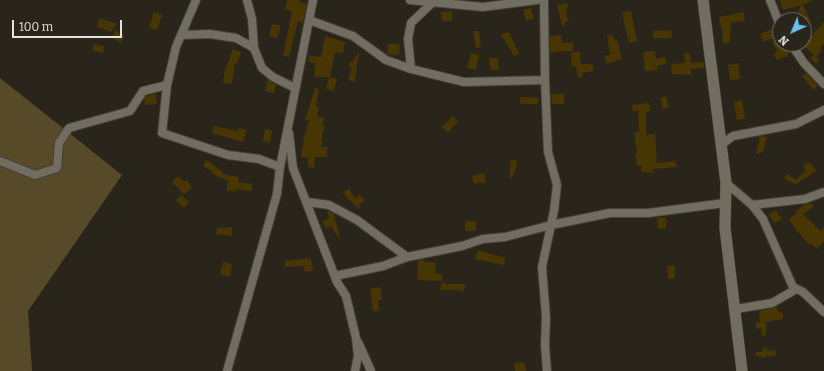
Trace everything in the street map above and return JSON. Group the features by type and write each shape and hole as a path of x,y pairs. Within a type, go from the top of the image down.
{"main road":[{"path":"703,0 726,183 725,228 736,309 742,371"}],"street":[{"path":"196,0 176,47 167,85 162,133 228,155 259,159 280,167"},
{"path":"247,0 252,19 254,48 262,68 273,77 296,88"},
{"path":"227,371 277,194 280,167 313,0"},
{"path":"410,0 483,7 536,0"},
{"path":"544,0 548,152 557,185 551,225 542,267 546,317 545,345 547,371"},
{"path":"770,0 775,12"},
{"path":"411,69 408,39 412,23 433,2"},
{"path":"309,20 353,36 386,60 411,69 464,82 545,80"},
{"path":"182,35 210,34 236,38 254,48"},
{"path":"796,52 804,63 824,84"},
{"path":"0,161 35,175 57,168 59,143 69,128 130,112 143,91 167,85"},
{"path":"721,145 732,136 796,124 824,110"},
{"path":"288,125 293,168 334,276 346,296 356,338 358,356 355,371"},
{"path":"726,183 752,205 763,218 793,288 803,292 824,312"},
{"path":"752,205 805,199 824,192"},
{"path":"307,202 329,205 357,220 407,257"},
{"path":"334,276 383,266 407,257 462,246 483,239 505,237 551,225 610,213 648,213 725,203"},
{"path":"736,309 772,303 793,291 793,288"},
{"path":"356,338 368,360 371,371"}],"shaded area":[{"path":"0,78 122,175 28,311 32,371 0,371"}],"building":[{"path":"287,0 300,0 300,2 307,4 303,23 298,21 289,57 283,56 292,11 285,9"},
{"path":"780,0 812,1 803,4 806,12 798,12 801,5 783,10"},
{"path":"562,3 568,4 566,14 569,21 565,22 563,29 557,4 562,5"},
{"path":"531,8 534,19 526,21 523,10"},
{"path":"452,11 452,21 442,21 441,12"},
{"path":"631,11 637,41 629,43 622,12"},
{"path":"154,12 162,15 157,30 149,27"},
{"path":"744,12 745,21 730,22 732,29 730,29 730,43 723,43 719,17"},
{"path":"99,18 117,24 111,32 97,27"},
{"path":"824,22 824,44 820,48 822,50 816,57 820,60 816,64 810,58 814,55 811,52 812,52 812,35"},
{"path":"272,24 281,26 277,38 269,36"},
{"path":"772,29 772,38 763,42 760,34"},
{"path":"115,30 125,36 121,43 112,38"},
{"path":"671,30 672,38 653,38 653,31"},
{"path":"473,31 479,31 481,47 476,48"},
{"path":"509,32 519,54 514,56 501,34"},
{"path":"561,35 562,43 573,42 573,51 550,52 550,36"},
{"path":"613,35 614,40 617,39 622,59 607,64 605,56 610,54 607,36"},
{"path":"325,36 345,42 343,53 335,52 330,77 337,79 334,91 326,89 329,77 314,77 315,63 308,62 309,56 321,57"},
{"path":"94,44 104,46 103,53 92,51"},
{"path":"388,44 400,44 399,55 387,54"},
{"path":"233,49 241,52 237,64 235,63 232,84 223,83 225,70"},
{"path":"655,51 656,59 665,57 666,64 657,66 658,70 645,71 643,52"},
{"path":"359,52 355,82 348,80 352,68 349,67 350,61 352,62"},
{"path":"580,52 581,64 593,64 593,71 582,73 583,77 578,78 576,66 572,67 571,53"},
{"path":"471,53 479,55 476,70 467,68"},
{"path":"684,53 690,53 691,63 704,62 704,68 691,69 691,75 672,74 671,64 685,63"},
{"path":"774,53 789,53 787,54 788,56 776,60"},
{"path":"489,58 498,58 499,70 490,70"},
{"path":"738,63 740,79 730,80 728,65"},
{"path":"806,73 818,86 813,90 802,76"},
{"path":"268,80 276,85 274,93 265,91"},
{"path":"315,88 319,89 316,106 319,107 317,116 324,118 322,125 325,126 321,140 323,141 321,147 327,147 327,157 315,157 314,168 308,167 308,158 301,157 303,139 309,121 305,120"},
{"path":"156,93 157,104 145,105 144,99 146,96"},
{"path":"551,94 564,94 564,104 552,104"},
{"path":"666,96 669,107 663,109 660,98"},
{"path":"520,97 539,98 538,104 520,104"},
{"path":"742,100 745,119 737,120 734,102"},
{"path":"649,103 650,111 646,112 646,135 655,134 657,163 675,161 677,167 653,169 654,173 641,172 641,165 637,166 635,154 637,153 634,133 639,132 638,110 633,111 632,105"},
{"path":"453,116 458,121 448,133 442,127"},
{"path":"214,126 238,131 239,128 247,130 243,142 212,133"},
{"path":"265,129 272,131 270,142 263,141"},
{"path":"760,136 767,137 763,152 756,154"},
{"path":"207,160 223,172 222,174 239,177 238,182 252,184 252,191 237,189 236,192 226,190 228,181 212,174 213,172 203,166"},
{"path":"511,160 517,160 516,168 511,179 509,178"},
{"path":"810,162 816,171 796,184 784,179 787,174 796,180 806,170 803,166"},
{"path":"484,173 486,182 474,184 472,176"},
{"path":"178,176 185,182 187,180 192,188 184,194 172,182"},
{"path":"349,189 355,199 359,194 365,200 359,206 361,210 347,198 343,192"},
{"path":"181,195 189,202 184,208 176,200"},
{"path":"811,203 814,206 803,214 821,231 824,227 824,241 817,249 811,244 810,245 796,230 789,219 804,205"},
{"path":"775,210 782,219 775,223 768,215"},
{"path":"327,211 334,214 340,238 331,226 326,229 322,222 329,218"},
{"path":"666,217 666,228 658,229 657,218"},
{"path":"465,221 476,221 476,231 465,231"},
{"path":"232,227 232,236 216,234 217,228"},
{"path":"478,250 505,258 504,265 475,259"},
{"path":"311,258 313,271 305,272 304,266 285,267 285,261"},
{"path":"424,259 424,262 436,262 435,274 442,274 442,281 417,280 418,260"},
{"path":"223,262 232,264 230,277 220,275"},
{"path":"667,266 675,266 675,278 668,279"},
{"path":"442,282 448,284 466,284 463,292 457,290 440,290"},
{"path":"380,287 382,300 378,301 379,311 373,311 370,289"},
{"path":"777,307 778,312 782,312 783,319 766,322 766,336 762,336 761,328 756,329 756,322 760,322 759,311"},
{"path":"767,347 767,350 769,351 775,350 776,356 766,356 766,358 756,356 756,352 762,352 762,349"},
{"path":"524,362 526,371 515,371 514,363"}]}
